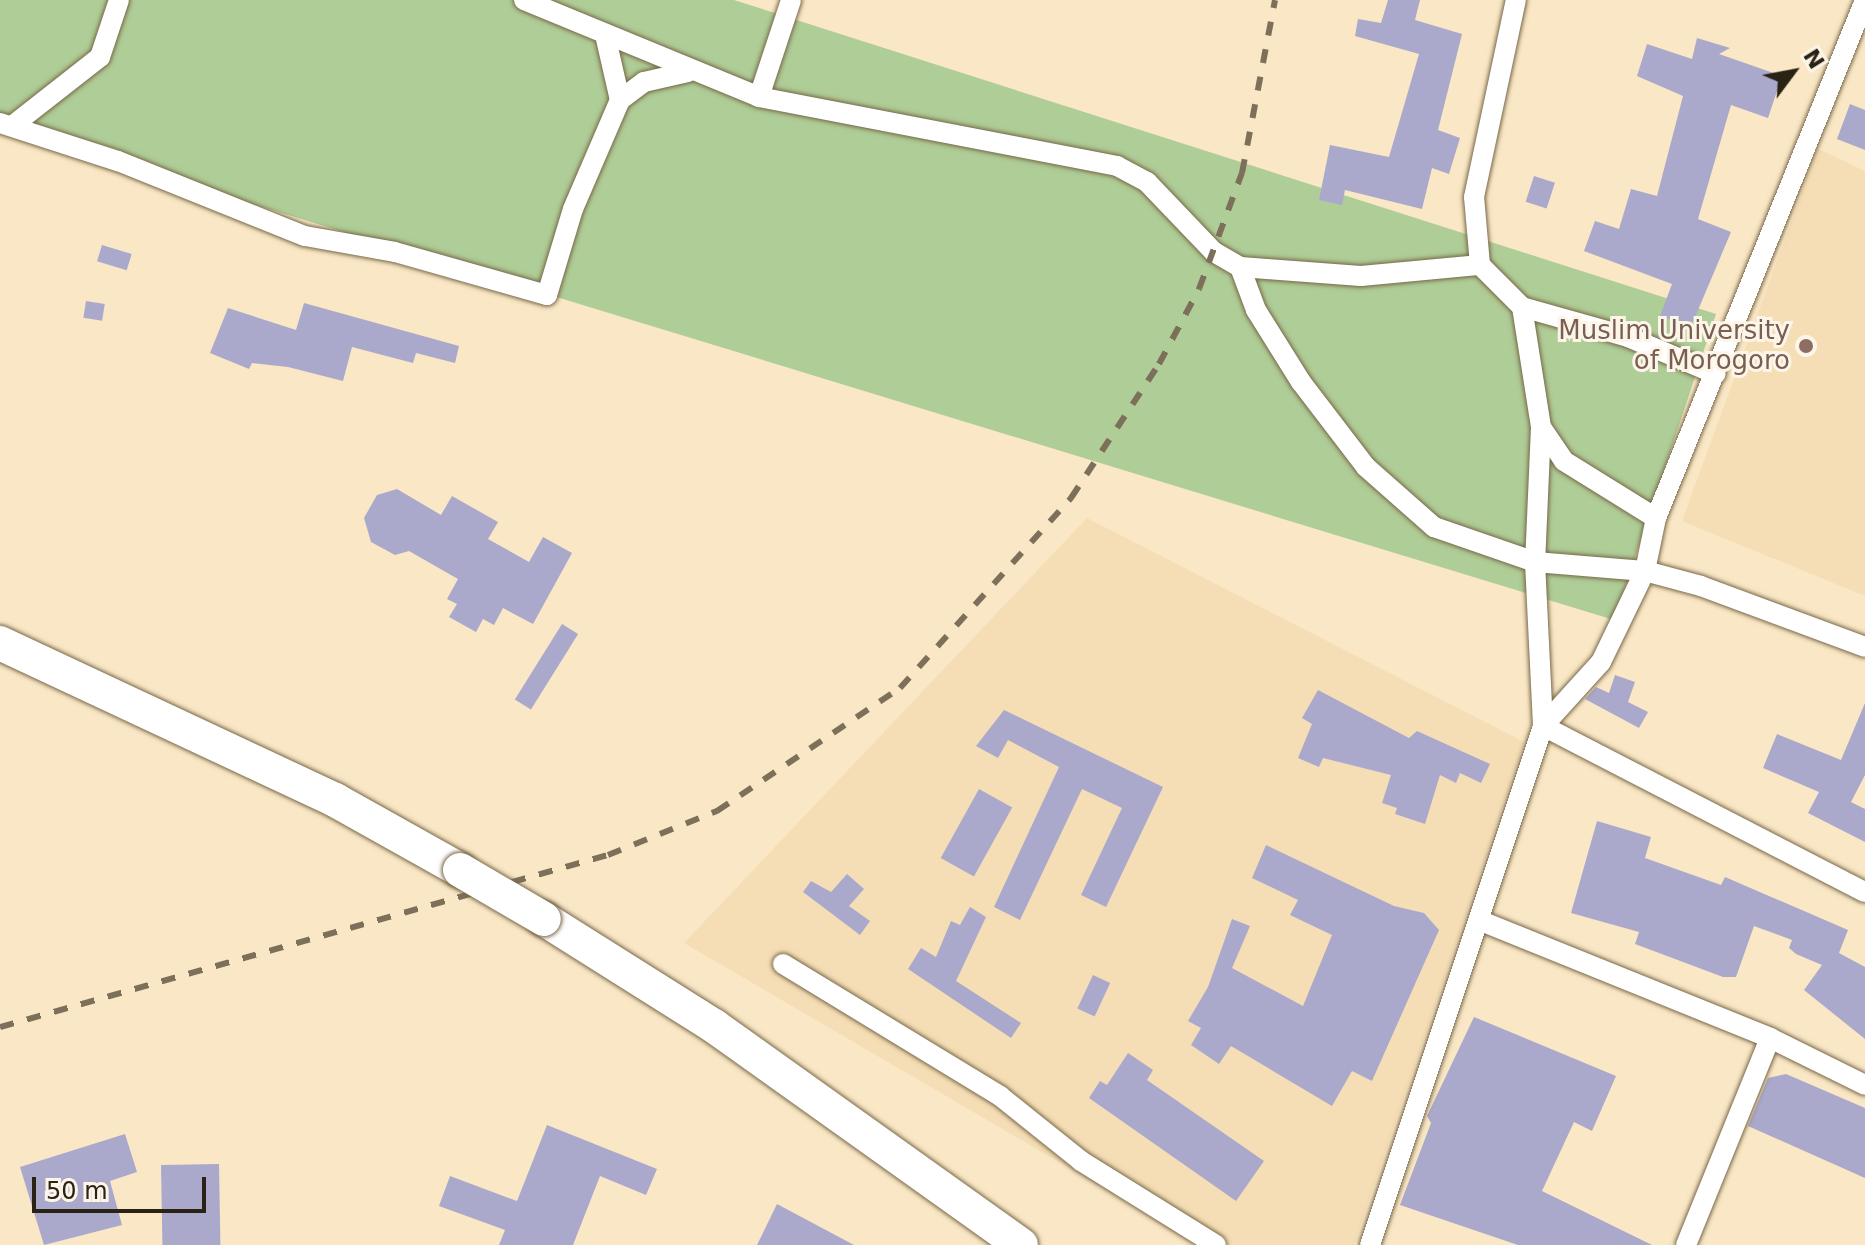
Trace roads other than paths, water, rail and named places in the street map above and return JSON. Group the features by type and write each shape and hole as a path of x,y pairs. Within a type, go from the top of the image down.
{"highway":[{"path":"0,643 335,800 544,919 714,1026 1021,1245"}],"street":[{"path":"6,124 100,57 119,0"},
{"path":"524,0 606,39 759,97 1117,166 1147,182 1214,252 1240,267 1361,276 1480,265"},
{"path":"759,97 791,0"},
{"path":"1516,0 1474,197 1480,265 1522,307 1628,337 1716,374"},
{"path":"1543,726 1601,662 1645,571 1656,518 1865,0"},
{"path":"606,39 620,100"},
{"path":"6,124 305,236 395,252 547,295 573,209 620,100 644,82 688,72"},
{"path":"1240,267 1256,310 1282,352 1366,467 1434,527 1535,562 1645,571 1865,647"},
{"path":"1370,1245 1481,921 1543,726 1535,562 1541,427 1522,307"},
{"path":"1541,427 1564,461 1656,518"},
{"path":"1543,726 1865,892"},
{"path":"1481,921 1770,1038 1865,1085"},
{"path":"783,964 1000,1096 1081,1161 1216,1245"},
{"path":"1686,1245 1770,1038"}],"railway":[{"path":"0,1027 608,855 717,811 900,688 1071,498 1159,364 1199,289 1242,173 1275,0"}],"place":[{"name":"Muslim University of Morogoro","path":"1806,346"}]}
